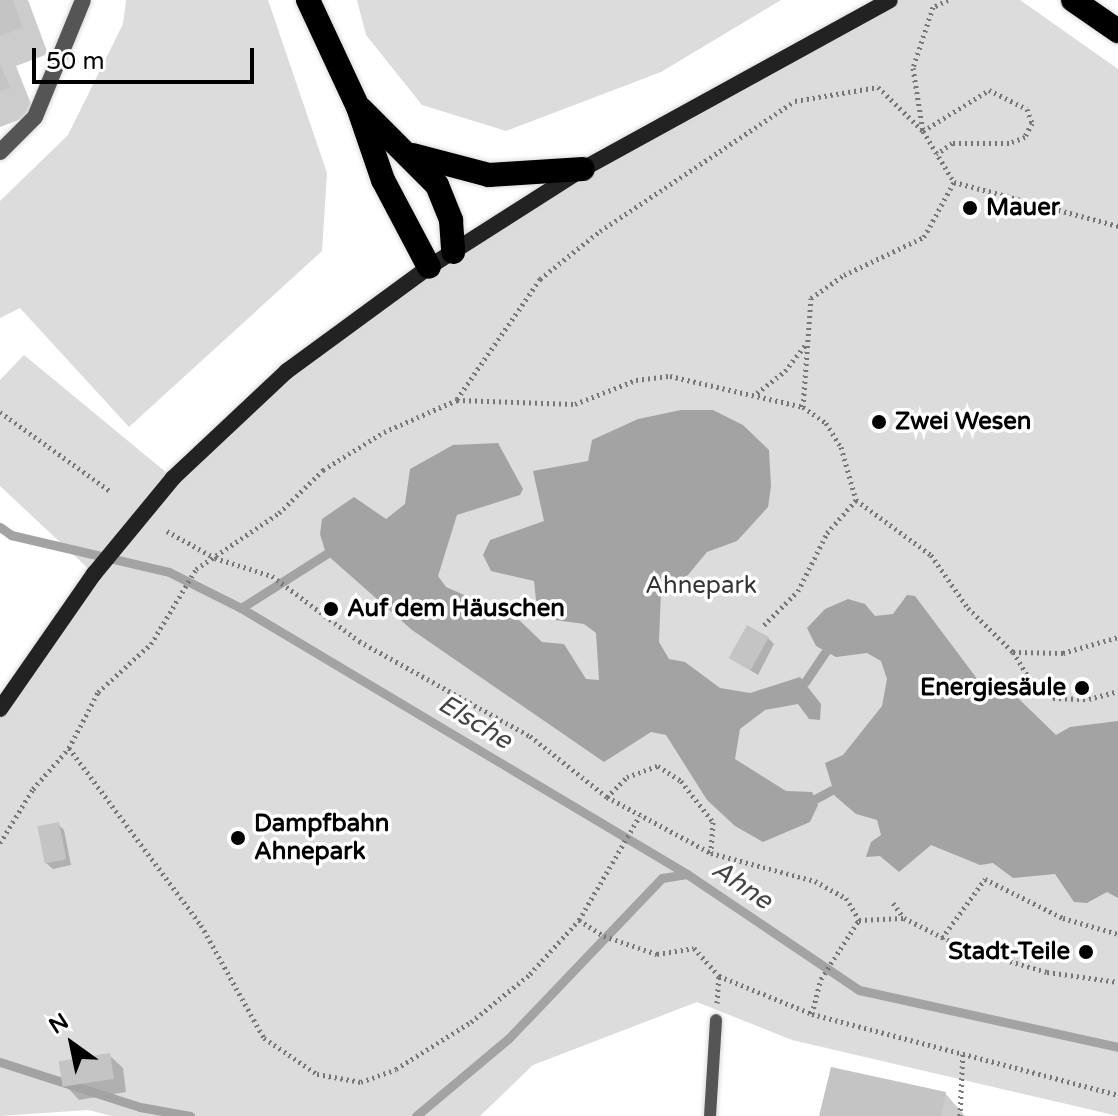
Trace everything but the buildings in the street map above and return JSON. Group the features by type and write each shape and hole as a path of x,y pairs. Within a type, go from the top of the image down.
{"highway":[{"path":"308,0 358,107 383,180 429,267"},
{"path":"1073,0 1118,31"},
{"path":"358,107 409,153 446,204 453,252"},
{"path":"409,153 489,175 583,169"}],"main road":[{"path":"0,709 94,574 173,478 287,371 429,267 583,169 890,0"}],"street":[{"path":"0,152 35,117 82,3"}],"lane":[{"path":"710,1116 716,1020"}],"path":[{"path":"923,131 913,68 933,7 948,0"},
{"path":"457,400 540,279 600,231 795,101 878,87 923,131 954,182 1118,226"},
{"path":"923,131 989,90 1027,109 1032,123 1025,137 1009,143 952,143 937,154"},
{"path":"803,407 811,298 844,275 924,237 954,182"},
{"path":"757,393 785,371 806,344"},
{"path":"0,843 33,789 69,748 98,692 151,644 196,569 279,513 323,470 384,432 457,400 575,404 636,380 670,376 757,393 803,407 826,423 841,447 856,500 931,555 968,608 1013,652 1033,684 1053,698 1089,699 1118,691"},
{"path":"0,412 110,491"},
{"path":"764,625 798,591 827,533 856,500"},
{"path":"167,531 215,558 272,576 359,641 530,736 607,797 711,853 815,881 846,898 859,920"},
{"path":"1013,652 1063,653 1118,637"},
{"path":"69,748 201,925 264,1038 317,1074 361,1082 396,1069 471,1022 530,974 579,920 621,855 640,815"},
{"path":"607,797 627,777 658,766 681,781 713,822 711,853"},
{"path":"942,938 985,879 1063,918 1118,934"},
{"path":"893,903 904,918 942,938 1047,972 1118,982"},
{"path":"859,920 904,918"},
{"path":"579,920 604,936 657,954 694,948 719,976 812,1014 963,1051 1118,1095"},
{"path":"812,1014 821,979 837,949 859,920"},
{"path":"717,989 719,976"},
{"path":"960,1116 963,1051"}],"green space":[{"path":"126,0 268,0 327,173 322,251 129,427 20,308 0,318 0,201 68,135 123,24"},
{"path":"357,0 781,0 661,72 506,131 422,105 366,35"},
{"name":"Ahnepark","path":"890,0 1020,0 1118,69 1118,1116 792,1040 697,1002 533,1065 480,1116 112,1116 88,1110 0,1116 0,709 94,574 0,486 0,380 24,355 173,478 228,423 453,252"}],"shaded area":[{"path":"681,410 713,410 743,425 769,450 771,486 768,507 737,541 707,552 688,575 661,591 659,642 669,659 685,662 720,688 750,693 800,677 821,704 820,720 809,719 798,704 765,710 740,729 735,759 786,791 812,792 818,805 810,822 763,842 735,826 707,800 666,735 651,732 604,762 412,630 326,554 320,534 322,519 354,497 386,519 405,504 410,469 453,445 498,443 523,489 520,495 457,515 438,576 446,587 517,618 542,642 564,644 586,679 599,680 596,633 584,624 555,620 536,600 534,581 491,571 483,555 490,540 544,521 533,471 588,461 592,440 638,419"},
{"path":"907,595 915,596 978,680 1019,699 1056,735 1070,727 1118,721 1118,898 1107,892 1087,903 1074,902 1055,874 1013,878 993,863 980,865 931,845 899,872 880,856 866,857 871,842 881,835 877,820 856,814 835,796 825,763 843,755 882,706 887,679 881,661 867,653 836,657 816,646 807,628 825,609 848,599 865,604 875,616 893,614"}],"waterway":[{"name":"Elsche","path":"0,527 11,535 169,572 241,608 326,554"},
{"name":"Elsche","path":"241,608 687,874"},
{"path":"805,682 826,651"},
{"path":"815,799 832,790"},
{"name":"Ahne","path":"416,1116 509,1038 662,878 687,874 859,990 1118,1047"},
{"name":"Ahne","path":"0,1062 140,1107 190,1116"}],"place":[{"name":"Mauer","path":"970,208"},
{"name":"Zwei Wesen","path":"879,422"},
{"name":"Auf dem Häuschen","path":"331,609"},
{"name":"Energiesäule","path":"1082,688"},
{"name":"Dampfbahn Ahnepark","path":"238,838"},
{"name":"Stadt-Teile","path":"1086,952"}]}
